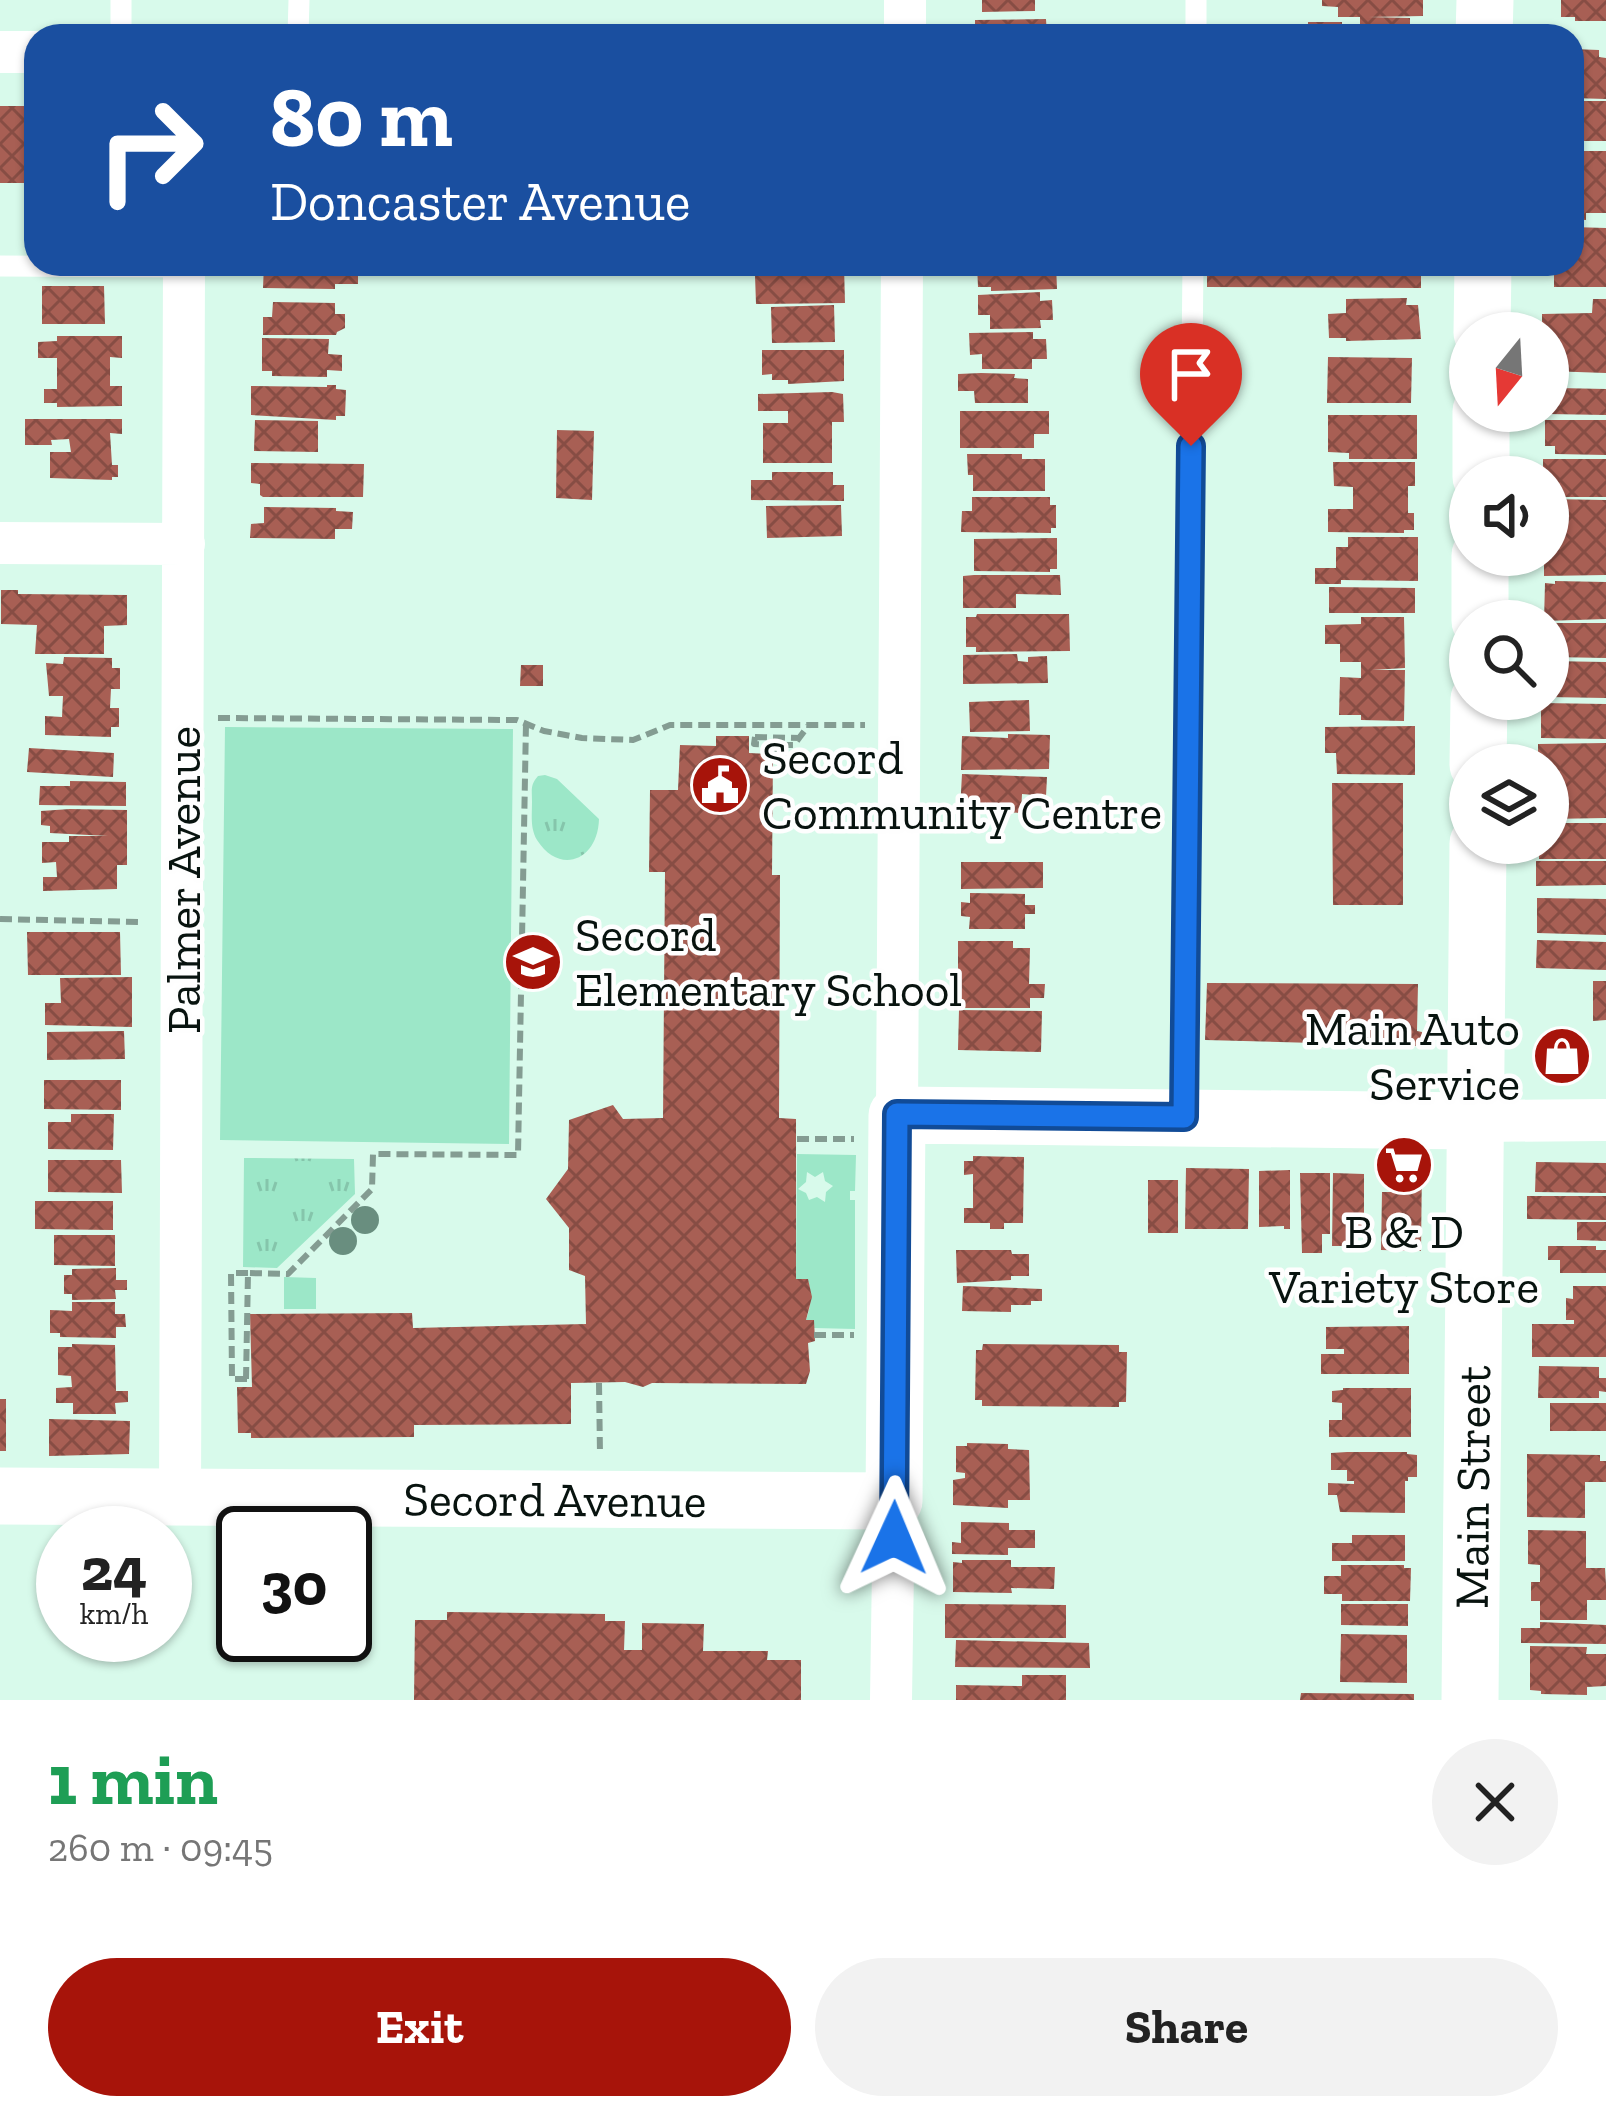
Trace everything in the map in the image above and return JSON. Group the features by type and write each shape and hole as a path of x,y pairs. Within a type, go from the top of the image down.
{"street":[{"name":"Palmer Avenue","path":"180,1495 184,276"},
{"path":"891,1700 894,1501 881,1127 902,276"},
{"path":"1482,312 1483,276"},
{"path":"0,543 184,544"},
{"name":"Main Street","path":"1470,1700 1478,864"},
{"path":"881,1127 1184,1117 1606,1120"},
{"name":"Secord Avenue","path":"0,1496 894,1501"}],"lane":[{"path":"1184,1117 1193,276"}],"path":[{"path":"184,718 518,720 582,738 633,740 670,725 868,725"},
{"path":"248,1274 249,1379 232,1379 231,1273 288,1274 372,1189 373,1154 518,1155 526,723"},
{"path":"754,725 754,745 794,745 808,726"},
{"path":"754,737 800,738"},
{"path":"773,756 777,756 778,745"},
{"path":"0,920 182,922"},
{"path":"796,1138 881,1127"},
{"path":"814,1335 863,1336"},
{"path":"599,1383 600,1453"}],"green space":[{"path":"225,727 513,729 509,1144 220,1140"},
{"path":"538,776 557,779 599,819 592,845 576,858 556,858 535,835 532,788"},
{"path":"797,1154 856,1155 855,1191 850,1191 850,1200 855,1200 855,1329 814,1328 806,1320 811,1300 807,1279 796,1279","holes":["807,1172 815,1177 823,1172 825,1181 833,1186 825,1202 817,1197 809,1200 798,1189 806,1182"]},
{"path":"244,1158 354,1159 355,1194 277,1268 243,1267"},
{"path":"284,1277 316,1278 316,1309 284,1309"}],"building":[{"path":"982,0 1035,0 1035,11 982,12"},
{"path":"1322,0 1423,0 1423,16 1369,17 1410,18 1410,24 1360,24 1360,17 1338,17 1338,7 1322,6"},
{"path":"1561,0 1606,0 1606,21 1561,17"},
{"path":"1046,19 1046,24 975,24 975,20"},
{"path":"1584,49 1599,50 1599,57 1606,58 1606,99 1584,98"},
{"path":"1584,101 1606,101 1606,141 1584,141"},
{"path":"0,106 24,106 24,183 0,183"},
{"path":"1584,151 1606,151 1606,213 1586,213 1586,220"},
{"path":"1584,227 1606,228 1606,287 1554,287 1554,276 1584,276"},
{"path":"264,276 358,276 358,284 335,284 335,289 263,288"},
{"path":"755,276 844,276 845,303 756,304"},
{"path":"978,276 1056,276 1057,289 991,291 991,287 978,287"},
{"path":"1207,276 1421,276 1421,288 1207,287"},
{"path":"42,286 104,286 105,324 42,324"},
{"path":"1040,292 1040,301 1052,300 1053,320 1040,320 1041,328 990,329 990,315 978,315 978,295"},
{"path":"1407,298 1406,305 1418,305 1421,339 1329,338 1328,314 1346,313 1346,299"},
{"path":"1593,299 1606,299 1606,373 1569,372 1569,313 1592,313"},
{"path":"273,302 335,303 335,314 345,314 345,328 336,335 263,335 263,317 272,317"},
{"path":"834,305 835,342 772,343 771,307"},
{"path":"1033,332 1033,339 1046,339 1047,359 1032,359 1032,369 982,369 982,354 970,355 969,333"},
{"path":"57,336 122,336 122,358 110,357 110,386 122,386 122,406 44,403 44,389 57,389 57,358 38,358 38,342 57,341"},
{"path":"262,338 329,339 328,354 342,355 342,371 327,370 327,377 272,376 272,371 262,371"},
{"path":"762,350 844,350 844,381 788,384 788,380 772,380 772,374 762,375"},
{"path":"1328,357 1412,358 1411,403 1327,403"},
{"path":"958,374 1028,379 1028,403 975,403 974,391 958,391"},
{"path":"327,385 346,390 345,416 336,416 336,420 251,415 251,386"},
{"path":"1569,388 1606,389 1606,415 1569,414"},
{"path":"758,394 843,394 844,422 832,422 832,463 763,463 763,423 788,423 788,411 758,411"},
{"path":"960,411 1049,411 1049,434 1034,434 1034,448 960,448"},
{"path":"1328,415 1417,415 1417,459 1349,459 1349,453 1328,452"},
{"path":"25,419 122,419 122,434 110,433 112,465 118,465 118,477 50,478 50,452 71,452 69,439 51,440 52,445 25,445"},
{"path":"255,420 318,421 318,452 254,451"},
{"path":"1569,420 1606,420 1606,455 1555,454 1555,446 1545,446 1545,432 1569,432"},
{"path":"557,430 594,431 592,500 556,498"},
{"path":"967,454 1045,459 1045,491 973,491"},
{"path":"1569,459 1606,459 1606,497 1569,497"},
{"path":"1333,462 1415,462 1415,486 1408,486 1408,513 1414,513 1414,530 1328,532 1328,509 1353,509 1353,487 1334,486"},
{"path":"251,463 364,464 363,497 263,497 260,484 251,483"},
{"path":"772,472 833,472 833,485 844,485 844,501 751,500 751,480 772,480"},
{"path":"972,497 1050,497 1050,505 1056,505 1056,528 1051,533 961,532 962,511 972,511"},
{"path":"1569,499 1606,500 1606,575 1569,576"},
{"path":"841,505 842,536 767,538 766,506"},
{"path":"264,507 353,512 352,529 335,529 335,539 250,538 251,524 264,523"},
{"path":"1348,537 1418,537 1418,581 1315,584 1315,568 1336,568 1336,547 1348,547"},
{"path":"1057,538 1057,569 1050,572 974,571 974,539"},
{"path":"1060,575 1061,595 1016,594 1016,608 963,608 963,576"},
{"path":"1606,582 1606,619 1569,620 1569,600 1545,600 1545,583"},
{"path":"1329,587 1415,588 1415,613 1329,613"},
{"path":"1,590 127,595 127,625 104,626 104,654 35,654 37,625 1,624"},
{"path":"1069,614 1070,651 976,652 976,647 966,647 966,617"},
{"path":"1361,617 1404,617 1405,668 1372,670 1405,670 1404,721 1339,715 1340,677 1361,678 1361,662 1340,662 1340,644 1325,644 1325,625 1361,624"},
{"path":"1569,623 1606,623 1606,658 1569,657"},
{"path":"1017,654 1018,661 1028,662 1028,657 1047,656 1048,683 963,684 963,655"},
{"path":"64,657 112,658 112,668 120,668 120,689 111,689 110,708 119,708 119,727 111,727 111,737 45,735 45,716 62,717 63,696 49,696 46,663 63,664"},
{"path":"1569,661 1606,662 1606,698 1569,697"},
{"path":"521,665 543,665 543,686 520,686"},
{"path":"1029,700 1030,731 970,732 969,702"},
{"path":"1569,703 1606,704 1606,739 1541,738 1541,720 1569,720"},
{"path":"1415,726 1415,775 1337,774 1336,753 1325,753 1325,727"},
{"path":"1008,734 1050,735 1049,769 961,770 962,736 1008,738"},
{"path":"716,736 749,736 749,753 773,754 772,875 780,875 779,1118 796,1119 796,1279 808,1279 812,1297 806,1320 814,1320 815,1341 808,1343 806,1384 652,1383 643,1387 625,1382 571,1383 571,1424 414,1425 414,1437 251,1438 251,1433 238,1433 237,1387 252,1387 250,1314 412,1313 413,1328 586,1324 585,1276 569,1270 569,1228 546,1199 568,1169 569,1120 613,1105 623,1119 663,1118 665,872 649,872 650,790 678,790 680,745 716,746"},
{"path":"1606,743 1606,818 1569,819 1569,744 1538,744"},
{"path":"29,748 114,753 113,777 27,772"},
{"path":"962,774 1047,777 1046,796 1022,794 1021,813 960,810"},
{"path":"70,781 126,782 126,806 39,805 40,786 70,786"},
{"path":"1332,783 1403,783 1403,905 1333,905"},
{"path":"127,810 127,865 117,865 117,889 43,891 43,877 57,877 56,862 42,863 42,842 108,836 50,833 50,826 41,825 41,811"},
{"path":"1569,823 1606,823 1606,859 1569,859"},
{"path":"1606,861 1606,885 1536,886 1536,864"},
{"path":"961,862 1043,862 1043,888 961,889"},
{"path":"970,893 1025,894 1025,905 1035,905 1035,914 1025,914 1025,929 969,929 970,917 961,916 961,902 970,903"},
{"path":"1537,898 1606,899 1606,935 1537,933"},
{"path":"27,932 120,932 121,975 28,975"},
{"path":"1537,940 1606,942 1606,970 1536,968"},
{"path":"958,941 1013,941 1013,948 1030,948 1029,984 1045,984 1044,998 1030,998 1030,1008 958,1008"},
{"path":"132,977 132,1027 45,1025 45,1003 61,1003 60,978"},
{"path":"1593,981 1606,981 1606,1020 1593,1021"},
{"path":"1207,983 1418,984 1417,1031 1422,1032 1422,1046 1205,1040"},
{"path":"959,1010 1042,1011 1041,1052 958,1050"},
{"path":"124,1031 125,1059 47,1060 47,1032"},
{"path":"44,1080 121,1080 121,1110 44,1109"},
{"path":"71,1114 114,1114 113,1150 48,1149 48,1122 71,1122"},
{"path":"973,1156 1024,1157 1023,1223 990,1229 990,1223 964,1223 964,1208 973,1208 973,1174 964,1175 964,1161 973,1161"},
{"path":"48,1160 121,1160 122,1193 48,1192"},
{"path":"1536,1162 1606,1163 1606,1193 1535,1192"},
{"path":"1397,1163 1422,1163 1421,1251 1381,1250 1382,1192 1397,1192"},
{"path":"1186,1168 1249,1169 1248,1229 1185,1229"},
{"path":"1290,1170 1290,1229 1259,1227 1259,1171"},
{"path":"1300,1173 1330,1173 1330,1234 1322,1234 1322,1253 1302,1253"},
{"path":"1333,1173 1364,1174 1364,1234 1347,1233 1347,1246 1332,1246"},
{"path":"1148,1180 1178,1180 1178,1233 1148,1233"},
{"path":"1527,1196 1606,1196 1606,1220 1527,1219"},
{"path":"35,1201 113,1201 113,1230 35,1229"},
{"path":"1577,1222 1606,1222 1606,1241 1577,1240"},
{"path":"54,1235 115,1235 115,1266 54,1265"},
{"path":"1548,1246 1606,1250 1606,1273 1560,1273 1560,1260 1548,1260"},
{"path":"956,1250 1029,1254 1029,1276 957,1283"},
{"path":"116,1268 116,1280 127,1280 127,1290 115,1290 116,1299 72,1300 72,1294 64,1294 64,1275 72,1275 72,1269"},
{"path":"963,1286 1042,1289 1042,1301 1011,1305 1011,1312 962,1311"},
{"path":"1573,1286 1606,1286 1606,1357 1532,1357 1532,1324 1574,1324 1566,1320 1566,1298 1573,1299"},
{"path":"72,1302 115,1302 115,1314 125,1314 126,1327 116,1327 116,1338 50,1333 50,1310 72,1311"},
{"path":"1409,1326 1409,1374 1321,1374 1321,1354 1344,1354 1344,1349 1326,1349 1326,1327"},
{"path":"983,1344 1119,1345 1119,1352 1127,1352 1126,1402 1119,1402 1119,1407 982,1406 982,1400 975,1400 976,1350 982,1350"},
{"path":"115,1345 116,1391 128,1391 128,1402 115,1403 116,1414 73,1414 73,1403 56,1403 56,1388 72,1387 71,1376 58,1375 58,1347"},
{"path":"1539,1366 1599,1367 1599,1378 1606,1378 1606,1392 1599,1391 1599,1398 1538,1398"},
{"path":"1411,1388 1411,1437 1329,1437 1329,1420 1342,1420 1342,1403 1332,1402 1332,1391"},
{"path":"0,1399 6,1399 6,1451 0,1451"},
{"path":"1550,1403 1606,1403 1606,1431 1550,1431"},
{"path":"49,1419 130,1421 129,1454 49,1456"},
{"path":"1008,1444 1008,1449 1029,1450 1030,1500 1008,1500 1008,1508 953,1505 953,1480 965,1478 965,1473 956,1472 956,1446"},
{"path":"1331,1453 1417,1455 1417,1477 1405,1481 1405,1513 1340,1512 1337,1495 1328,1495 1328,1483 1354,1484 1347,1481 1347,1470 1331,1470"},
{"path":"1527,1454 1600,1455 1600,1461 1606,1461 1606,1482 1585,1482 1585,1518 1527,1517"},
{"path":"961,1522 1009,1523 1009,1530 1035,1530 1035,1548 1008,1548 1008,1555 952,1554 952,1542 961,1543"},
{"path":"1528,1530 1586,1531 1586,1568 1605,1568 1606,1584 1606,1600 1587,1600 1587,1620 1540,1620 1540,1601 1531,1601 1531,1582 1540,1582 1540,1565 1528,1564"},
{"path":"1352,1535 1405,1535 1405,1561 1332,1561 1332,1543 1352,1543"},
{"path":"1011,1560 1011,1567 1055,1567 1054,1589 953,1592 953,1562"},
{"path":"1341,1565 1411,1568 1410,1601 1342,1601 1342,1594 1324,1594 1324,1576 1341,1576"},
{"path":"945,1604 1066,1605 1066,1638 945,1638"},
{"path":"1341,1604 1408,1604 1408,1626 1341,1625"},
{"path":"447,1612 605,1614 605,1621 625,1621 624,1650 642,1650 642,1623 704,1624 703,1651 768,1651 767,1660 801,1660 801,1700 414,1700 415,1620 447,1620"},
{"path":"1540,1622 1606,1625 1606,1644 1521,1643 1521,1628 1540,1628"},
{"path":"1341,1634 1407,1635 1407,1683 1340,1682"},
{"path":"956,1640 1089,1643 1090,1668 955,1667"},
{"path":"1530,1646 1587,1647 1586,1654 1606,1654 1606,1686 1587,1687 1587,1695 1530,1690"},
{"path":"1022,1675 1066,1675 1066,1700 956,1700 956,1685 1022,1686"},
{"path":"1301,1693 1414,1694 1414,1700 1300,1700"}],"place":[{"name":"Secord Community Centre","path":"720,785"},
{"name":"Secord Elementary School","path":"533,962"},
{"name":"Main Auto Service","path":"1562,1056"},
{"name":"B & D Variety Store","path":"1404,1165"}],"route":[{"path":"894,1538 897,1114 1184,1117 1191,446"}]}
